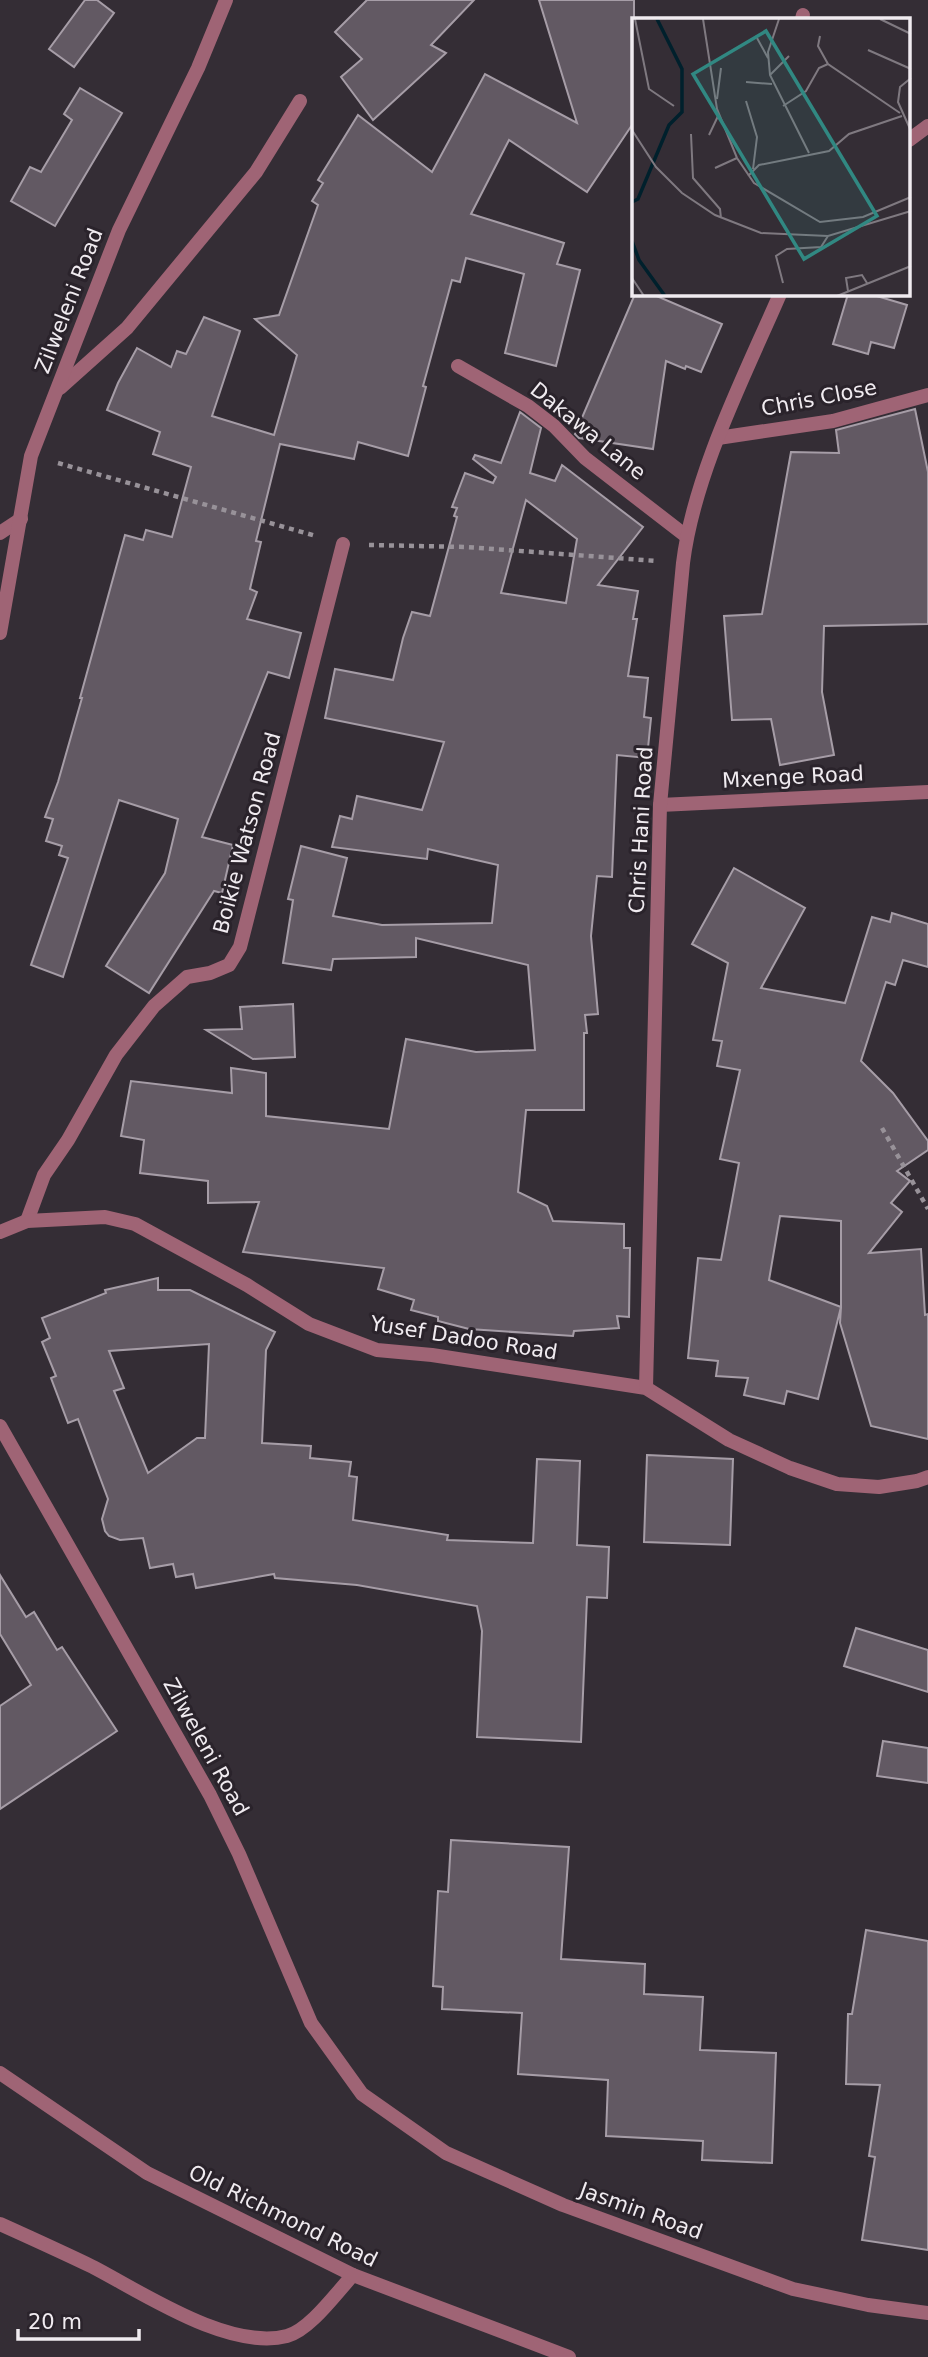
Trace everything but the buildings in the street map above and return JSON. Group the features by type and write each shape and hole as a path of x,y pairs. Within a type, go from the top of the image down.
{"street":[{"name":"Zilweleni Road","path":"0,633 32,456 119,230 198,68 226,0"},
{"path":"57,391 127,328 256,172 300,101"},
{"path":"911,139 928,126"},
{"name":"Chris Hani Road","path":"646,1388 660,805 686,536 718,438 779,296"},
{"name":"Dakawa Lane","path":"458,366 528,406 554,426 585,458 686,536"},
{"name":"Chris Close","path":"718,438 833,421 928,395"},
{"path":"0,533 21,519"},
{"name":"Boikie Watson Road","path":"27,1221 44,1175 68,1140 116,1055 153,1006 187,977 210,974 229,965 240,947 344,544"},
{"name":"Mxenge Road","path":"660,805 928,792"},
{"name":"Yusef Dadoo Road","path":"0,1232 27,1221 105,1217 135,1224 247,1284 309,1324 377,1350 432,1355 646,1388 729,1440 790,1468 837,1484 879,1487 928,1477"},
{"name":"Zilweleni Road","path":"0,1426 210,1795 239,1854 311,2023 362,2094"},
{"name":"Old Richmond Road","path":"0,2073 147,2173 353,2275 569,2357"},
{"name":"Jasmin Road","path":"362,2094 446,2152 563,2206 793,2289 867,2305 928,2313"},
{"path":"0,2224 91,2266 177,2313 230,2333 264,2339 288,2336 302,2329 353,2275"}],"path":[{"path":"882,1128 928,1209"}]}
